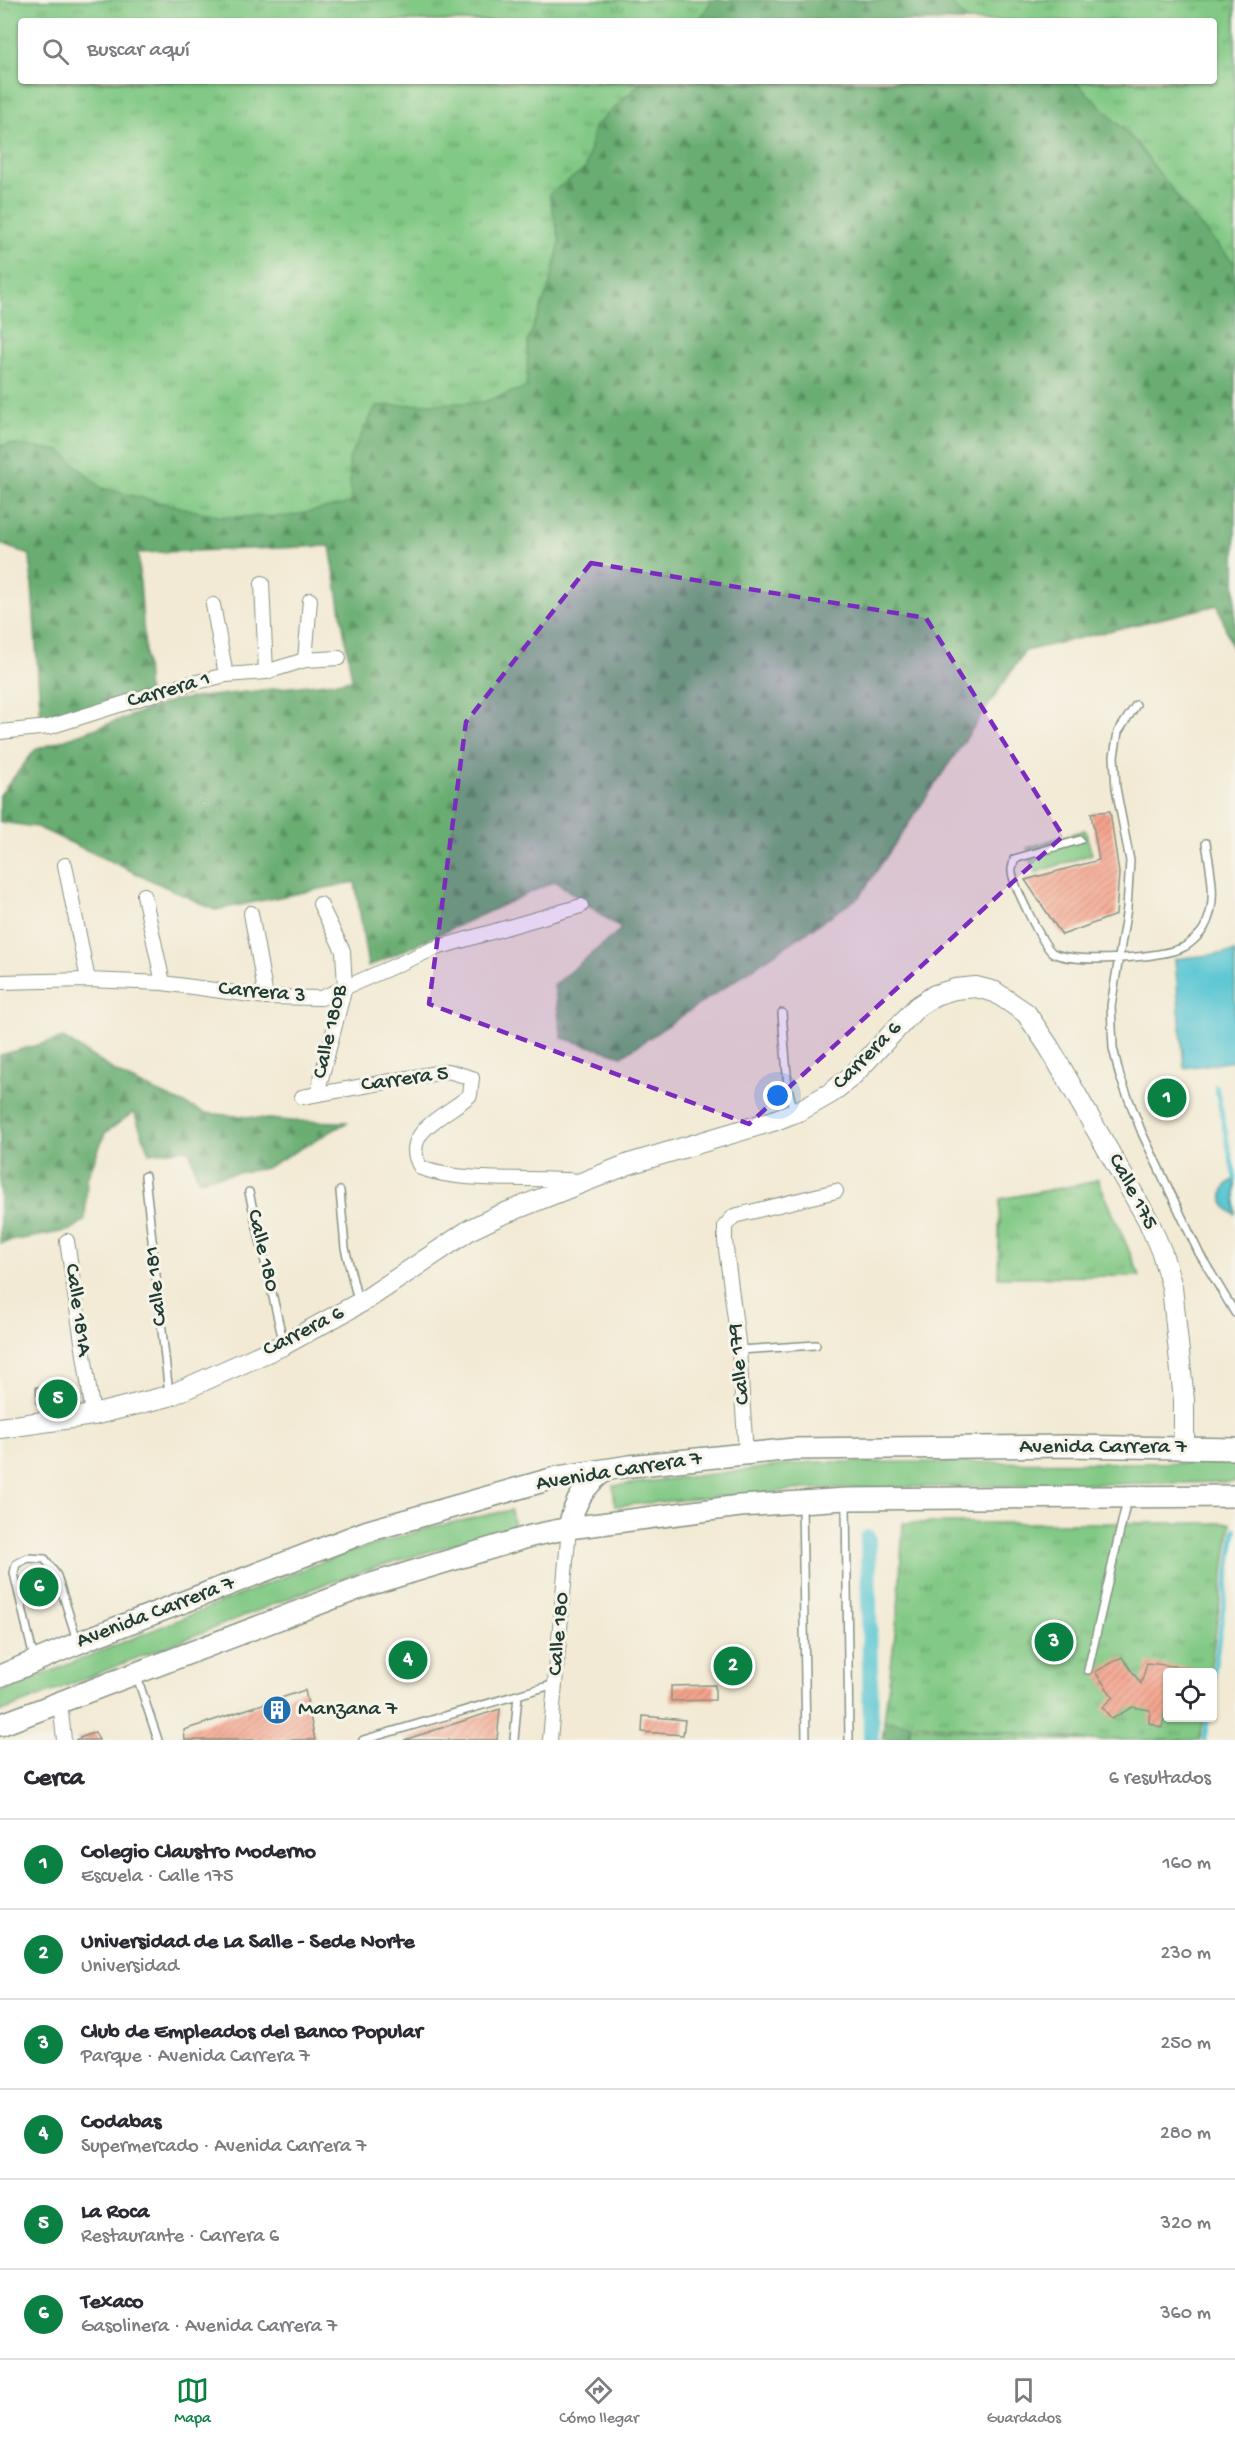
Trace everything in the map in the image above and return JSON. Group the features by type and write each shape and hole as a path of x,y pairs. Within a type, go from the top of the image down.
{"main road":[{"name":"Avenida Carrera 7","path":"0,1676 78,1643 368,1531 558,1478 607,1469 746,1454 842,1448 1235,1449"},
{"path":"570,1527 571,1515 581,1493 588,1484 607,1469"},
{"name":"Avenida Carrera 7","path":"0,1725 368,1585 531,1536 570,1527 669,1514 802,1501 1235,1496"}],"street":[{"path":"262,583 266,672"},
{"path":"305,660 310,600"},
{"path":"213,605 226,675"},
{"name":"Carrera 1","path":"0,732 50,727 176,687 226,675 266,672 305,660 339,658"},
{"path":"65,865 88,980"},
{"path":"144,896 163,983"},
{"name":"Calle 180B","path":"317,1094 345,987 343,951 320,904"},
{"name":"Carrera 3","path":"0,982 88,980 163,983 266,997 321,998 433,949 580,906"},
{"path":"251,913 266,997"},
{"name":"Carrera 6","path":"0,1425 93,1415 170,1396 284,1345 359,1304 471,1229 629,1164 794,1113 831,1093 853,1075 917,1007 935,995 955,989 976,987"},
{"name":"Calle 175","path":"976,987 995,992 1026,1013 1055,1057 1148,1220 1162,1253 1172,1287 1184,1400 1184,1448"},
{"name":"Carrera 5","path":"302,1097 448,1071 472,1078 470,1095 418,1135 413,1153 420,1168"},
{"name":"Carrera 6","path":"420,1168 431,1172 477,1176 586,1182"},
{"name":"Calle 179","path":"746,1454 739,1350 728,1274 725,1226 734,1216 836,1191"},
{"name":"Calle 181A","path":"67,1240 93,1415"},
{"name":"Calle 180","path":"550,1740 570,1527"},
{"path":"60,1702 64,1740"}],"lane":[{"path":"1136,705 1118,732 1114,756 1116,788 1130,861 1127,908 1111,1006 1113,1048 1120,1077 1142,1133 1199,1252 1235,1313"},
{"path":"1080,840 1014,859 1012,872 1041,939 1052,952 1068,957 1119,958 1184,947 1204,929 1211,904 1212,878 1206,843"},
{"path":"782,1013 788,1087 794,1113"},
{"name":"Calle 181","path":"145,1176 170,1396"},
{"name":"Calle 180","path":"249,1191 284,1345"},
{"path":"340,1191 345,1248 359,1304"},
{"path":"739,1350 816,1345"},
{"path":"1088,1670 1128,1496"},
{"path":"846,1499 849,1740"},
{"path":"802,1501 806,1740"},
{"path":"35,1660 14,1573 16,1564 28,1558 45,1559 57,1576 78,1643"},
{"path":"136,1674 158,1740"},
{"path":"363,1740 382,1737 555,1684"},
{"path":"514,1740 518,1695"}],"highlighted area":[{"path":"591,563 926,618 1063,836 749,1124 429,1004 466,722"}],"green space":[{"path":"0,0 1235,0 1235,657 1218,605 1025,651 859,897 622,1056 562,1038 554,985 621,929 555,881 368,967 355,882 215,910 37,827 0,822 0,795 35,750 175,700 352,680 330,546 138,553 149,707 41,721 30,555 0,544"},
{"path":"0,0 712,0 701,18 18,18 18,84 640,84 594,127 586,168 549,194 560,242 549,287 528,341 527,387 483,402 376,406 349,459 351,503 290,516 221,517 101,488 61,451 9,444 0,446"},
{"path":"949,0 1235,0 1235,264 1197,222 1133,139 1078,84 1217,84 1217,18 964,18"},
{"path":"1085,830 1092,854 1035,873 1027,848"},
{"path":"63,1038 124,1077 205,1113 291,1121 348,1122 266,1168 198,1180 189,1149 149,1153 134,1112 105,1133 87,1179 85,1220 71,1230 0,1243 0,1055"},
{"path":"1098,1179 1140,1276 998,1277 1000,1199 1088,1183"},
{"path":"811,1462 1235,1463 1235,1482 807,1489 615,1506 613,1486"},
{"path":"511,1510 514,1527 376,1567 320,1586 0,1712 0,1692 336,1556 432,1527"},
{"path":"903,1523 1231,1523 1211,1668 1163,1668 1163,1722 1203,1722 1200,1740 1094,1740 884,1721 898,1611"},
{"path":"898,1611 910,1726 909,1740 882,1740"},
{"path":"910,1726 1094,1740 909,1740"}],"water":[{"path":"1235,952 1235,1061 1184,1068 1175,959"},
{"path":"1235,1179 1235,1214 1229,1211 1223,1202 1223,1191"}],"building":[{"path":"1110,811 1119,873 1116,915 1062,935 1025,880 1099,860 1091,813"},
{"path":"62,1385 63,1402 37,1404 36,1387"},
{"path":"45,1569 51,1603 34,1605 28,1572"},
{"path":"1122,1657 1141,1684 1147,1663 1192,1668 1163,1668 1162,1728 1149,1723 1150,1710 1132,1707 1112,1719 1102,1707 1113,1697 1095,1672"},
{"path":"715,1685 715,1700 671,1701 671,1686"},
{"name":"Manzana 7","path":"305,1690 315,1740 185,1740 184,1730"},
{"path":"500,1709 497,1740 404,1740"},
{"path":"643,1716 685,1720 683,1735 642,1732"},
{"path":"95,1732 99,1740 75,1740"}],"waterway":[{"path":"1216,1086 1235,1179"},
{"path":"1215,1668 1235,1529"},
{"path":"868,1538 871,1740"},
{"path":"1204,1740 1207,1722"}],"place":[{"name":"Colegio Claustro Moderno","path":"1167,1098"},
{"name":"La Roca","path":"58,1399"},
{"name":"Texaco","path":"39,1587"},
{"name":"Club de Empleados del Banco Popular","path":"1054,1642"},
{"name":"Codabas","path":"408,1660"},
{"name":"Universidad de La Salle - Sede Norte","path":"733,1666"},
{"name":"Manzana 7","path":"277,1710"}]}
